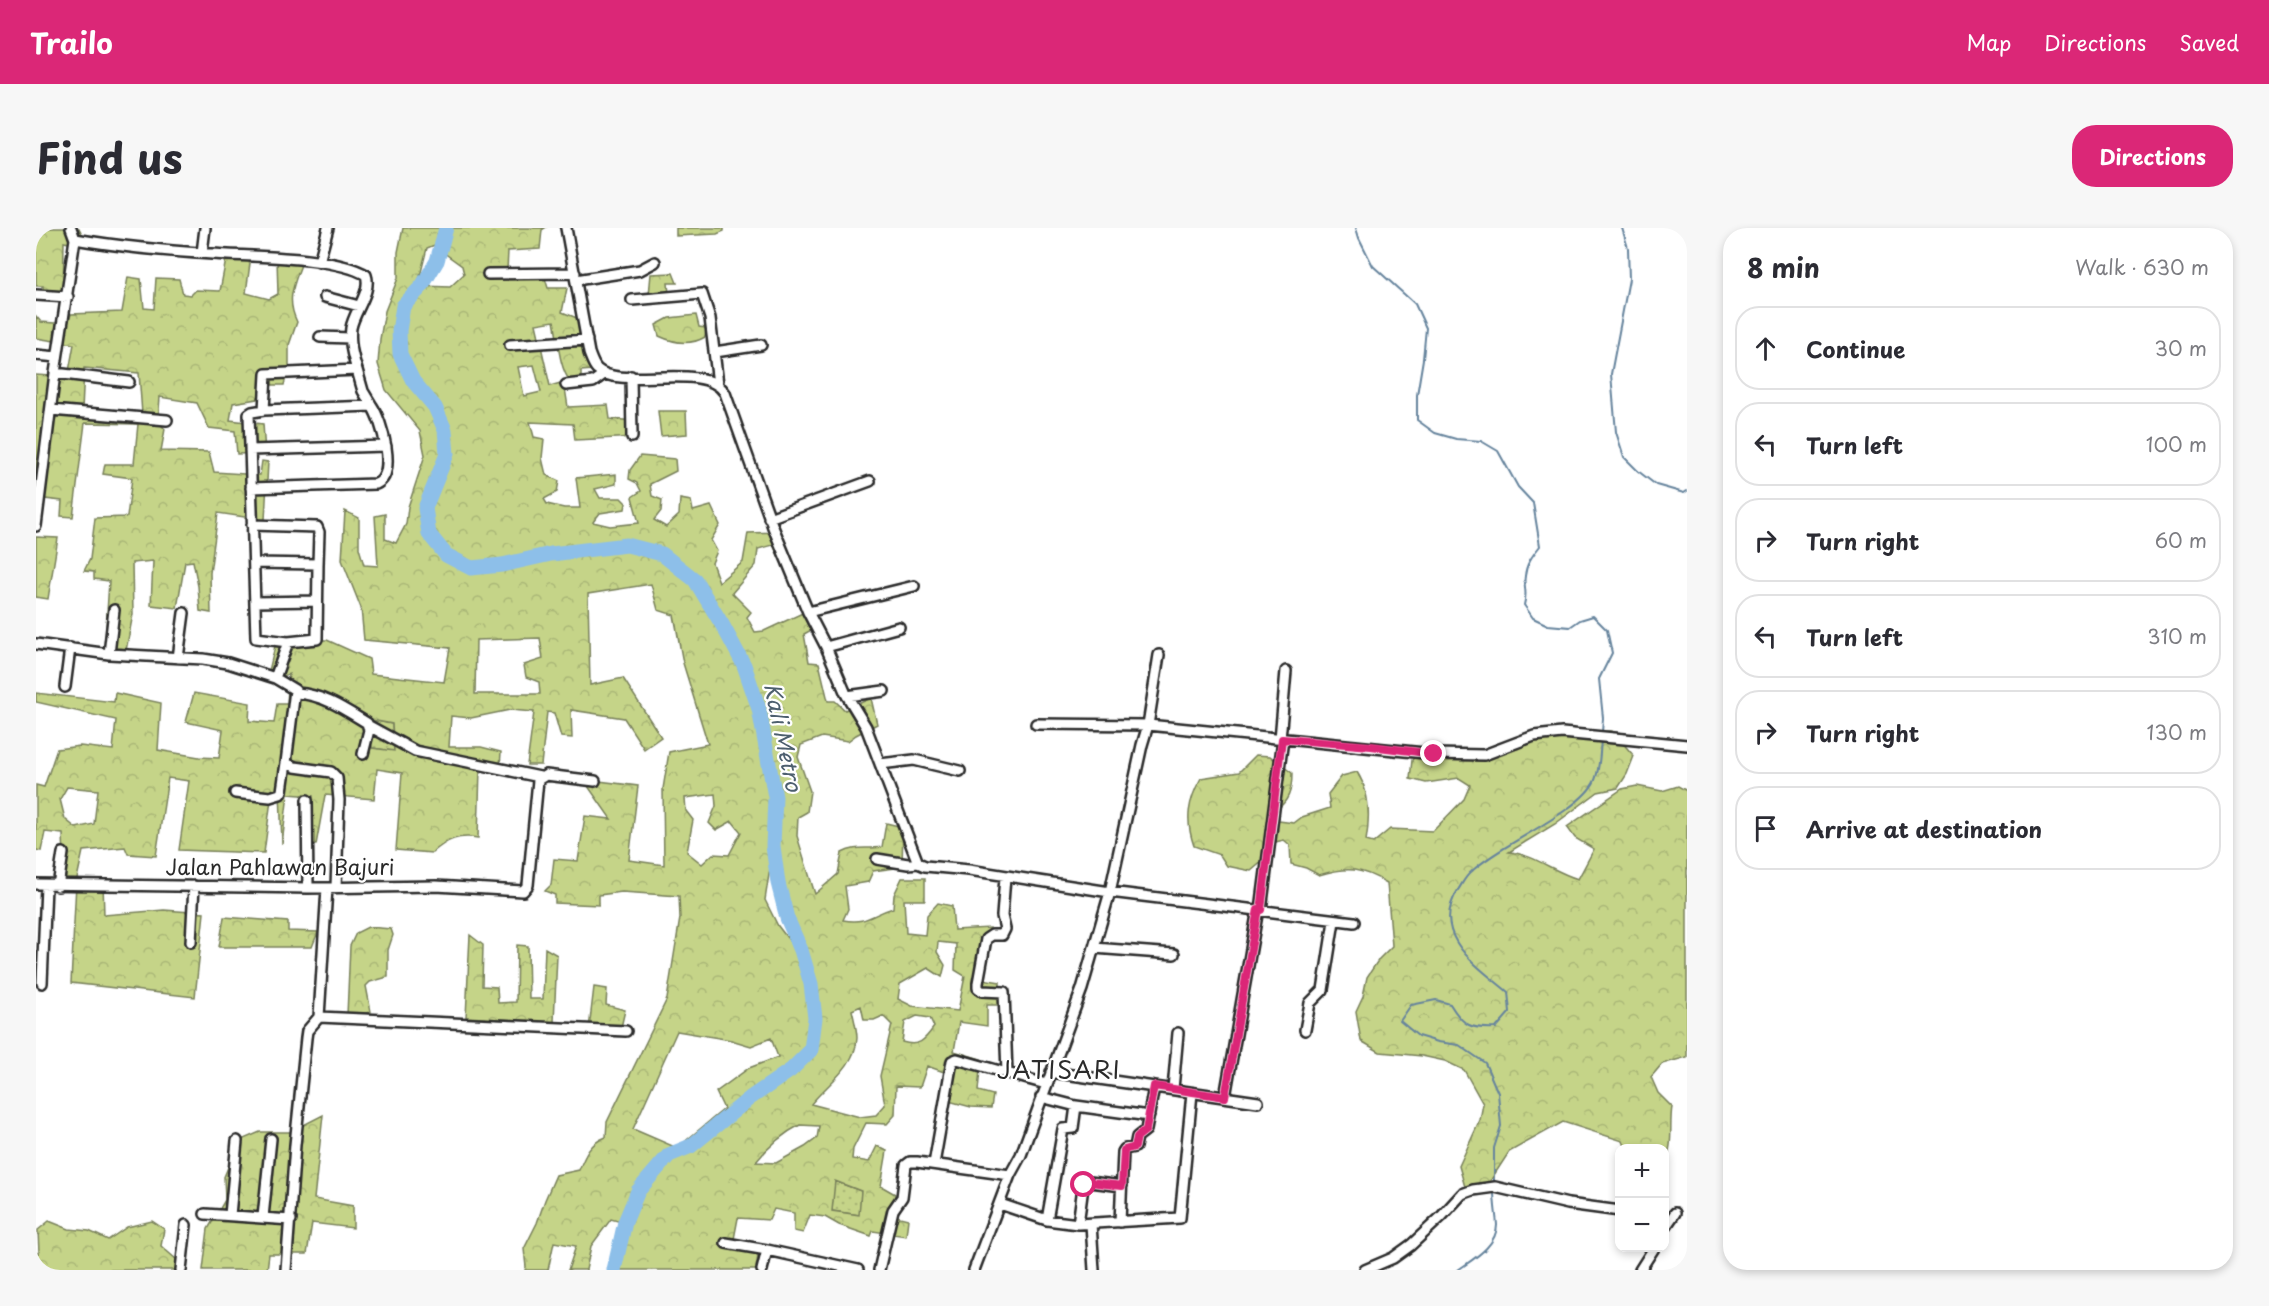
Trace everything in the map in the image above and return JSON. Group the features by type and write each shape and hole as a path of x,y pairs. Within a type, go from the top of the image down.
{"street":[{"path":"36,526 57,357 68,297 75,239 71,228"},
{"path":"202,253 205,228"},
{"path":"319,262 328,228"},
{"path":"566,228 586,340 596,368 604,374 700,378 718,384"},
{"path":"75,239 146,249 319,262 358,270 366,275 367,288 353,321 350,338 363,391 384,432 386,446 384,479 376,484 251,488"},
{"path":"488,274 575,277 640,270 655,262"},
{"path":"632,300 702,294 710,318 718,384 724,393 769,518 808,612 847,696 866,727 918,863"},
{"path":"36,295 68,297"},
{"path":"325,297 359,306"},
{"path":"320,337 350,338"},
{"path":"510,345 586,340"},
{"path":"715,352 761,345"},
{"path":"36,355 57,357"},
{"path":"264,410 266,374 357,370"},
{"path":"55,373 129,382"},
{"path":"566,385 593,381 604,374"},
{"path":"631,376 632,437"},
{"path":"252,525 317,527 319,532 317,639 288,642 256,638 252,525 249,414 264,410 372,406"},
{"path":"51,410 167,420"},
{"path":"250,450 386,446"},
{"path":"769,518 870,481"},
{"path":"254,563 318,564"},
{"path":"808,612 914,586"},
{"path":"255,602 317,601"},
{"path":"110,654 114,610"},
{"path":"178,658 184,612"},
{"path":"826,647 899,627"},
{"path":"275,678 288,642"},
{"path":"36,644 110,654 203,659 228,663 275,678 297,693 317,696 333,702 369,726 416,750 540,777 546,775 595,781"},
{"path":"65,687 70,648"},
{"path":"974,1270 1000,1204 1001,1173 1021,1155 1082,989 1110,892 1148,725 1159,655"},
{"path":"1225,1097 1260,910 1281,739 1286,671"},
{"path":"847,696 884,692"},
{"path":"236,793 270,797 282,791 297,693"},
{"path":"1036,724 1148,725 1434,754 1484,755 1534,736 1552,734 1580,734 1687,745"},
{"path":"363,754 369,726"},
{"path":"880,764 914,760 960,771"},
{"path":"286,763 295,767 331,772 337,778 339,800 319,1017 307,1031 306,1038 286,1270"},
{"name":"Jalan Pahlawan Bajuri","path":"36,884 46,886 308,888 436,886 523,891 528,885 540,777"},
{"path":"307,800 308,888"},
{"path":"58,886 63,853"},
{"path":"877,859 969,870 1110,892 1354,922"},
{"path":"1008,877 1002,916 1005,929 1002,935 992,935 986,939 978,988 982,991 1004,992 1011,1073"},
{"path":"42,983 46,886"},
{"path":"191,942 194,886"},
{"path":"1305,1030 1310,1003 1323,990 1334,921"},
{"path":"1094,948 1174,954"},
{"path":"319,1017 626,1031"},
{"path":"1173,1089 1178,1033"},
{"path":"934,1164 951,1061 957,1059 1046,1084"},
{"path":"1051,1072 1258,1102"},
{"path":"1120,1222 1124,1150 1136,1146 1137,1137 1146,1130 1154,1086"},
{"path":"1000,1204 1047,1220 1078,1224 1181,1217 1192,1093"},
{"path":"1041,1096 1076,1106 1149,1116"},
{"path":"1047,1220 1063,1129 1073,1128 1076,1106"},
{"path":"263,1217 271,1139"},
{"path":"230,1215 237,1141"},
{"path":"879,1270 893,1210 902,1197 906,1166 910,1162 1001,1173"},
{"path":"1078,1224 1083,1187 1086,1184 1090,1182 1122,1186"},
{"path":"1365,1270 1393,1258 1412,1245 1462,1194 1479,1189 1496,1187 1568,1204 1615,1210"},
{"path":"1669,1213 1675,1213 1669,1223"},
{"path":"205,1214 291,1220"},
{"path":"1091,1224 1094,1270"},
{"path":"181,1270 186,1225"},
{"path":"726,1243 858,1270"},
{"path":"762,1270 768,1250"},
{"path":"1640,1270 1651,1252"}],"green space":[{"path":"36,228 79,228 82,234 83,246 64,242 63,302 49,299 43,294 43,286 36,286"},
{"path":"403,228 545,228 542,230 540,249 508,251 507,271 543,272 548,288 567,288 562,312 577,318 581,344 584,346 592,370 581,371 581,380 570,381 561,361 554,321 536,324 550,386 564,382 568,407 608,405 610,419 637,421 638,437 575,440 573,424 530,422 534,437 544,439 542,458 546,475 559,481 557,492 544,499 547,504 564,508 580,508 576,478 616,474 616,484 595,489 600,498 621,498 626,503 625,509 600,513 593,522 610,526 639,523 632,497 641,491 637,483 629,479 630,470 640,456 675,459 676,471 650,484 652,496 662,500 661,511 654,520 666,527 679,515 680,499 691,501 693,511 711,506 720,525 711,540 717,551 712,563 719,582 743,562 748,533 781,532 788,556 787,561 780,559 773,545 758,549 756,565 732,593 751,612 747,617 755,632 764,631 811,609 817,627 804,634 809,662 819,663 828,701 835,701 845,710 871,698 877,724 848,741 822,737 801,745 798,757 810,791 807,812 798,817 797,836 815,894 838,874 842,853 857,848 882,847 886,823 903,827 902,867 873,871 868,882 845,886 848,909 843,920 863,920 893,908 894,895 902,878 925,878 925,900 904,900 906,933 925,935 927,915 938,903 952,906 954,930 990,928 982,979 1000,982 1000,1005 987,1005 987,1026 959,1022 954,1051 981,1059 978,1091 993,1095 991,1108 971,1107 941,1099 944,1072 927,1066 920,1087 896,1086 895,1115 887,1124 866,1123 853,1149 852,1159 869,1162 877,1146 887,1151 881,1186 895,1194 892,1215 908,1219 906,1236 873,1231 871,1236 839,1225 825,1217 810,1215 803,1233 794,1231 794,1213 774,1209 769,1220 738,1218 734,1239 760,1245 756,1267 762,1270 614,1270 625,1223 611,1219 591,1246 586,1270 568,1270 576,1246 554,1242 548,1270 525,1270 524,1249 556,1175 579,1170 592,1146 606,1137 607,1122 667,999 680,918 679,896 622,892 599,895 599,905 555,903 555,895 545,891 551,885 554,859 578,861 585,816 611,819 583,779 638,786 629,860 664,865 663,789 669,752 708,744 683,663 674,615 658,610 651,584 588,594 590,685 623,678 661,737 644,749 624,718 571,710 572,738 561,737 554,713 547,712 541,765 527,765 534,712 510,710 471,718 451,716 449,747 481,747 501,752 500,767 480,768 478,838 454,839 432,853 396,850 402,773 377,769 374,799 325,795 316,845 307,844 313,796 288,794 282,844 280,791 272,792 264,853 179,850 189,781 168,778 156,856 128,854 125,847 83,851 76,883 65,883 63,834 45,832 41,851 36,850 36,785 44,787 57,749 80,746 113,750 116,720 36,702 36,693 114,702 115,693 161,703 158,750 219,758 223,730 186,722 194,693 250,703 249,721 274,723 277,704 287,704 289,674 275,678 268,675 275,646 297,640 327,640 369,659 371,674 444,682 450,648 364,640 361,608 342,560 345,511 359,518 359,548 364,565 378,566 375,516 385,514 385,539 396,543 406,524 408,507 425,455 420,431 386,390 378,364 385,311 398,278 398,252","holes":["442,242 440,250 462,266 464,274 450,287 422,286 416,292 427,248","534,365 541,392 524,396 518,367","540,638 543,659 524,665 526,677 539,682 540,694 475,694 476,640","366,719 392,724 394,751 372,748","67,787 98,790 94,824 76,828 65,819 60,799","715,794 716,806 709,823 716,830 732,821 741,832 729,855 713,854 702,864 687,852 693,820 686,811 685,798","773,849 778,883 787,918 800,950 798,952 778,926 765,900","938,942 956,944 955,970 965,976 958,1011 912,1006 898,999 900,984 928,968 942,977 945,965 937,952","861,1006 864,1020 874,1020 883,1016 892,1025 880,1076 885,1105 876,1115 860,1117 811,1104 840,1074 852,1057 857,1038 852,1010","917,1016 930,1018 934,1027 921,1042 913,1044 902,1042 905,1022","677,1031 731,1040 751,1046 771,1038 778,1057 749,1068 716,1092 724,1109 677,1148 633,1129","800,1125 819,1126 817,1138 805,1147 776,1163 756,1162 782,1136","835,1181 861,1191 859,1215 832,1211"]},
{"path":"676,228 724,228 724,231 717,234 676,236"},
{"path":"227,254 251,256 246,293 269,299 278,294 277,258 303,259 292,290 293,313 297,322 289,345 289,366 284,385 265,385 257,399 233,403 230,420 263,424 265,453 237,454 235,431 209,428 197,403 160,397 158,422 165,429 161,451 209,452 214,472 260,475 262,461 268,462 265,520 218,513 210,573 211,613 200,611 193,561 185,562 177,608 151,605 153,561 132,563 133,614 125,656 109,654 106,629 109,581 94,579 94,572 84,571 90,559 95,518 127,517 132,478 103,474 105,464 134,464 138,424 85,423 73,517 61,516 62,501 36,498 36,375 68,377 74,344 36,338 36,316 41,322 68,324 71,314 122,312 128,277 141,279 144,308 154,309 156,278 179,279 183,294 191,295 196,290 220,291","holes":["84,368 139,373 142,414 82,410"]},
{"path":"673,273 677,283 668,283 669,294 649,295 651,274"},
{"path":"696,315 699,327 706,328 705,337 694,342 682,343 659,336 656,325 669,318"},
{"path":"658,411 686,411 687,434 661,436"},
{"path":"36,537 58,538 48,599 36,597"},
{"path":"366,719 392,724 394,751 372,748"},
{"path":"1612,731 1634,756 1618,788 1598,792 1555,824 1509,852 1527,856 1578,879 1594,849 1575,838 1567,827 1622,789 1637,786 1662,791 1678,786 1687,791 1687,1057 1662,1064 1651,1077 1658,1093 1672,1107 1669,1149 1669,1144 1624,1144 1623,1141 1563,1122 1509,1152 1483,1192 1471,1194 1465,1187 1459,1166 1480,1120 1483,1104 1464,1070 1445,1061 1422,1056 1380,1052 1361,1041 1356,1011 1363,996 1367,977 1379,959 1392,946 1387,883 1354,870 1338,870 1319,875 1291,864 1290,845 1284,840 1271,843 1264,860 1251,871 1227,866 1220,855 1194,846 1189,828 1189,811 1201,778 1239,772 1256,755 1270,756 1292,773 1289,795 1274,812 1279,821 1294,823 1302,817 1330,808 1328,794 1342,776 1357,772 1367,797 1366,841 1373,843 1390,829 1433,831 1464,799 1470,785 1459,778 1426,783 1410,779 1412,760 1420,751 1484,755 1552,733"},
{"path":"76,883 103,883 104,915 164,910 204,913 195,997 71,983"},
{"path":"224,917 288,922 288,931 318,932 312,947 219,947"},
{"path":"368,927 391,929 393,935 388,950 388,977 370,982 366,986 371,1012 347,1015 350,946 356,933"},
{"path":"470,935 483,945 482,986 497,987 498,1003 516,1002 517,945 528,946 529,999 543,999 545,948 557,955 554,1022 466,1017"},
{"path":"594,987 607,989 606,1005 625,1010 620,1032 589,1029"},
{"path":"323,1115 314,1199 353,1206 353,1228 312,1223 307,1254 269,1254 267,1270 203,1270 208,1229 225,1200 224,1177 239,1141 260,1132 290,1132"},
{"path":"834,1181 861,1191 860,1215 832,1211"},
{"path":"49,1221 69,1229 89,1231 108,1240 127,1227 152,1221 164,1229 161,1246 177,1260 175,1270 36,1270 36,1253 39,1253 38,1230"}],"waterway":[{"name":"Kali Metro","path":"446,228 437,261 422,286 403,306 399,331 400,354 413,381 435,407 445,430 447,454 425,508 429,534 446,555 471,568 502,565 551,554 627,545 662,554 695,580 744,665 759,709 775,797 773,846 778,883 787,918 801,950 811,984 815,1018 811,1050 791,1070 750,1098 691,1146 669,1155 638,1191 625,1222 614,1270"},
{"path":"1356,228 1373,266 1415,304 1426,328 1417,395 1417,420 1435,433 1456,439 1481,441 1498,451 1518,487 1533,503 1540,546 1527,568 1524,605 1533,618 1548,625 1570,627 1580,620 1593,616 1607,630 1612,653 1599,679 1603,718 1602,733"},
{"path":"1622,228 1628,248 1629,279 1611,374 1616,432 1624,457 1638,471 1656,485 1684,493 1687,491"},
{"path":"1494,1186 1494,1148 1501,1126 1498,1093 1485,1063 1459,1045 1418,1036 1400,1021 1411,1005 1436,1000 1450,1004 1464,1022 1480,1028 1496,1028 1510,1012 1508,992 1460,948 1449,921 1451,906 1465,878 1484,861 1557,816 1587,792 1597,775 1601,739"},
{"path":"1458,1270 1489,1246 1496,1233 1494,1191"}],"district":[{"name":"JATISARI","path":"1059,1071"}],"route":[{"path":"1084,1185 1090,1182 1122,1186 1123,1152 1126,1148 1135,1147 1137,1137 1146,1130 1154,1086 1225,1097 1258,909 1261,910 1282,739 1434,754"}]}
